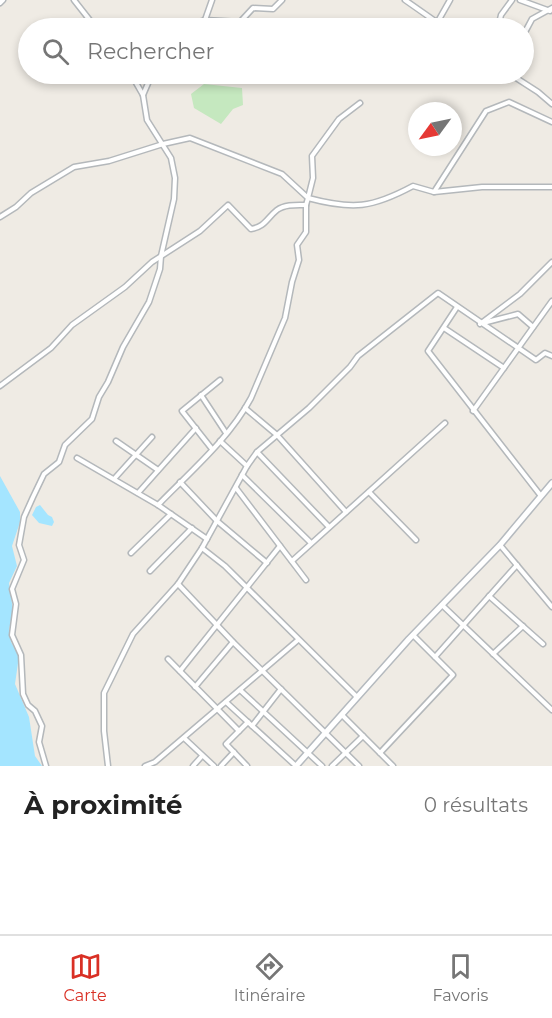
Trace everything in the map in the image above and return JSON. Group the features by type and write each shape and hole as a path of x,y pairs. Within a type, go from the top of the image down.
{"main road":[{"path":"296,766 413,635 500,545 552,483"}],"street":[{"path":"74,0 88,18"},
{"path":"206,18 212,0"},
{"path":"244,18 253,8 273,9 282,0"},
{"path":"405,0 430,18"},
{"path":"440,18 450,0"},
{"path":"500,18 512,0"},
{"path":"520,0 551,10"},
{"path":"534,18 551,10"},
{"path":"46,766 39,741 42,726 23,694 21,655 12,635 16,604 12,589 24,560 19,545 24,517 44,474 59,462 65,445 92,418 99,397 123,346 149,302 160,270 174,199 175,178 171,158 147,120 143,95 137,84"},
{"path":"143,95 148,84"},
{"path":"526,84 552,104"},
{"path":"434,192 486,111 509,102 552,122"},
{"path":"158,505 220,441 245,408 285,318 299,261 297,245 306,232 306,205 313,178 312,156 339,119 360,103"},
{"path":"0,217 16,207 31,193 74,167 110,161 190,138 282,174 308,198 328,203 366,206 385,201 413,186 434,192 482,187 552,187"},
{"path":"0,386 51,348 72,325 124,287 161,256 200,231 228,205 251,229 260,228 283,207 306,205"},
{"path":"480,324 520,294 552,262"},
{"path":"108,766 104,731 104,693 133,634 178,584 202,548 246,466 257,452 309,408 358,356 438,293 480,324 536,360 545,353 552,356"},
{"path":"473,411 552,300"},
{"path":"458,307 428,351 542,497"},
{"path":"480,324 518,314 533,327"},
{"path":"444,328 504,368"},
{"path":"212,449 182,411 220,380"},
{"path":"201,395 226,433"},
{"path":"245,408 277,435 346,512"},
{"path":"292,561 445,423"},
{"path":"138,493 196,428"},
{"path":"114,479 152,437"},
{"path":"116,441 158,470"},
{"path":"220,441 246,466"},
{"path":"257,452 329,527"},
{"path":"77,458 158,505 207,539"},
{"path":"242,475 311,543"},
{"path":"180,482 217,521 267,563"},
{"path":"236,488 306,580"},
{"path":"369,492 416,540"},
{"path":"132,552 171,514"},
{"path":"150,571 192,528"},
{"path":"500,545 552,607"},
{"path":"180,672 280,546"},
{"path":"202,548 225,566 357,697"},
{"path":"435,657 517,565"},
{"path":"178,584 233,642 359,766"},
{"path":"489,596 543,644"},
{"path":"442,606 552,710"},
{"path":"493,654 523,626"},
{"path":"380,753 453,675 413,635"},
{"path":"145,766 155,762 298,640"},
{"path":"195,687 233,642"},
{"path":"168,659 239,731"},
{"path":"252,726 280,689"},
{"path":"240,690 322,766"},
{"path":"226,702 296,766"},
{"path":"342,715 393,766"},
{"path":"247,766 226,744 248,722"},
{"path":"332,766 363,736"},
{"path":"184,738 214,766"},
{"path":"221,766 234,752"},
{"path":"193,766 202,756"}],"green space":[{"path":"204,84 242,88 243,105 233,109 221,124 194,108 191,94"}],"water":[{"path":"0,476 20,512 20,522 12,546 17,566 9,583 13,610 9,630 11,642 19,656 15,684 29,717 35,756 42,766 0,766"},
{"path":"40,505 52,517 54,522 52,526 39,523 32,515 36,507"}]}
